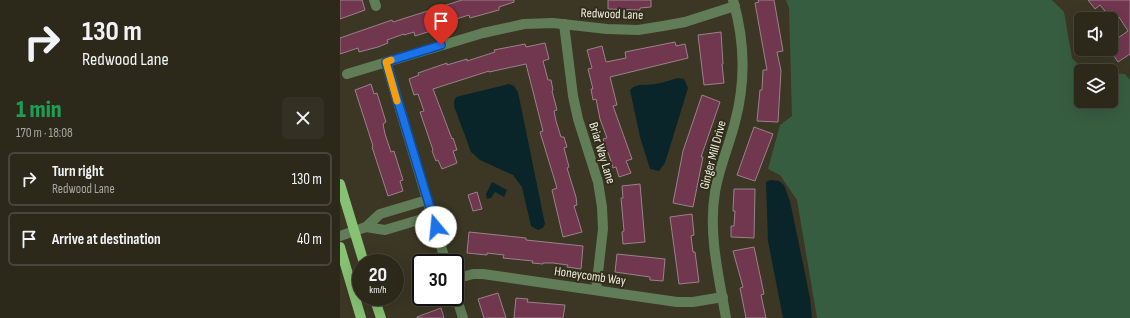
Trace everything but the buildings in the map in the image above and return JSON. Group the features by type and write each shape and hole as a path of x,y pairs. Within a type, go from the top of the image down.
{"main road":[{"path":"340,184 361,254"},
{"path":"340,247 361,318"},
{"path":"377,306 381,318"}],"street":[{"name":"Redwood Lane","path":"347,74 482,33 524,24 553,23 607,29 638,30 685,22 734,3"},
{"name":"Ginger Mill Drive","path":"726,318 714,249 713,220 715,192 722,163 735,123 742,91 744,61 741,34 734,3"},
{"name":"Briar Way Lane","path":"564,24 572,89 578,119 598,182 602,208 603,229 596,290"},
{"path":"386,62 443,254"},
{"path":"340,236 366,227 380,214 427,200"},
{"path":"366,227 385,230 432,216"},
{"name":"Honeycomb Way","path":"464,276 473,274 482,274 677,302 693,302 723,297"},
{"path":"459,306 463,318"}],"green space":[{"path":"786,0 1052,0 1064,12 1072,58 1078,64 1074,64 1074,108 1118,108 1118,74 1125,74 1130,80 1130,318 817,318 797,200 780,175 768,169 780,125 792,116 789,8"}],"water":[{"path":"678,78 684,79 688,88 665,163 659,171 650,169 640,137 630,90 639,85 658,84"},
{"path":"509,84 514,86 518,92 545,224 543,228 538,230 531,226 522,187 513,175 480,160 471,152 454,106 456,97"},
{"path":"771,180 779,181 784,185 790,201 810,298 812,318 783,318 768,241 766,182"},
{"path":"492,182 507,190 504,197 495,192 491,198 487,199 486,194"}],"slow traffic":[{"path":"391,60 386,62 397,101"}],"route":[{"path":"436,227 386,62 441,45"}]}
